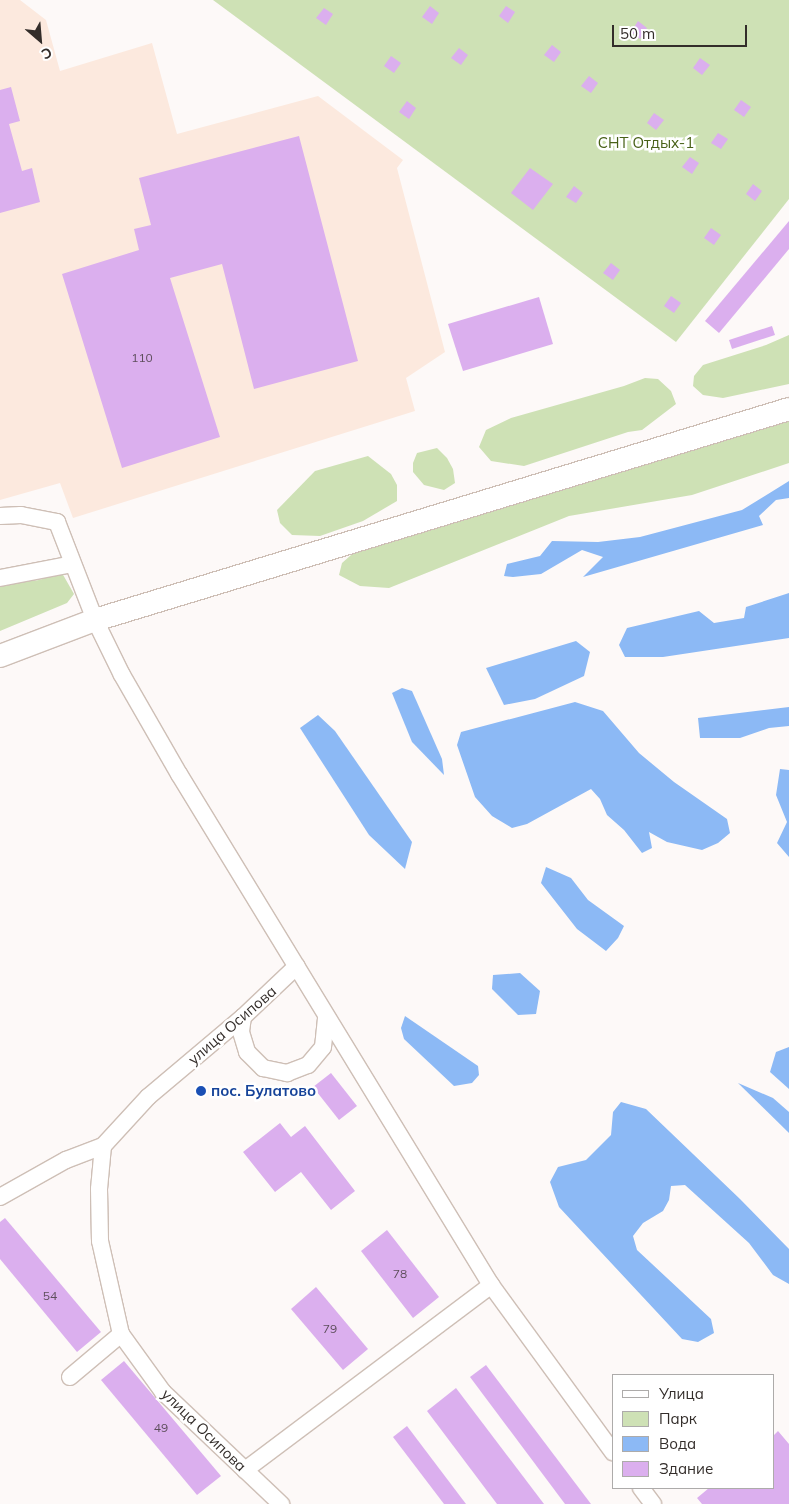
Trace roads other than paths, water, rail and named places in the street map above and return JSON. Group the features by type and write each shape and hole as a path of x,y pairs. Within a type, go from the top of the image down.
{"main road":[{"path":"0,656 95,620 789,409"}],"street":[{"path":"0,516 21,516 57,522 95,620 122,675 179,774 491,1285 612,1451"},
{"path":"0,578 73,564"},
{"name":"улица Осипова","path":"0,1197 66,1160 103,1146 148,1097 243,1016 297,966"},
{"path":"243,1016 241,1032 247,1052 263,1068 287,1073 308,1065 323,1047 326,1017"},
{"name":"улица Осипова","path":"103,1146 99,1188 100,1241 122,1334 163,1392 281,1504"},
{"path":"245,1470 491,1285"},
{"path":"70,1377 122,1334"},
{"path":"641,1489 653,1504"}],"water":[{"path":"789,481 789,498 776,500 759,516 763,525 583,577 603,557 582,550 541,574 504,576 507,564 540,556 552,541 598,542 640,537 742,510"},
{"path":"789,593 789,638 663,657 625,657 619,645 627,628 699,611 714,623 744,618 746,607"},
{"path":"576,641 590,652 584,676 535,699 504,705 486,668"},
{"path":"402,688 412,691 442,759 444,775 412,742 392,693"},
{"path":"575,702 603,711 639,753 674,782 727,819 730,833 718,843 702,850 667,842 649,832 652,848 642,853 624,830 607,815 600,799 591,789 527,824 512,828 492,816 475,797 457,745 461,732"},
{"path":"789,707 789,726 769,728 740,738 700,738 698,718"},
{"path":"318,715 335,731 412,842 405,869 369,835 300,728"},
{"path":"780,769 789,770 789,857 777,843 787,822 776,795"},
{"path":"546,867 571,878 588,900 624,926 618,938 606,951 577,929 541,883"},
{"path":"520,973 540,991 536,1014 518,1015 492,989 493,975"},
{"path":"405,1016 478,1066 479,1075 472,1083 454,1086 404,1039 401,1028"},
{"path":"789,1047 789,1089 770,1072 776,1052"},
{"path":"738,1083 773,1098 789,1112 789,1133"},
{"path":"621,1102 646,1109 789,1249 789,1284 773,1275 749,1243 685,1185 671,1186 669,1200 663,1211 643,1223 633,1236 637,1250 711,1319 714,1333 698,1342 682,1339 559,1207 550,1182 558,1167 586,1160 611,1135 613,1112"}],"place":[{"name":"пос. Булатово","path":"201,1091"}],"park label":[{"name":"СНТ Отдых-1","path":"646,143"}]}
